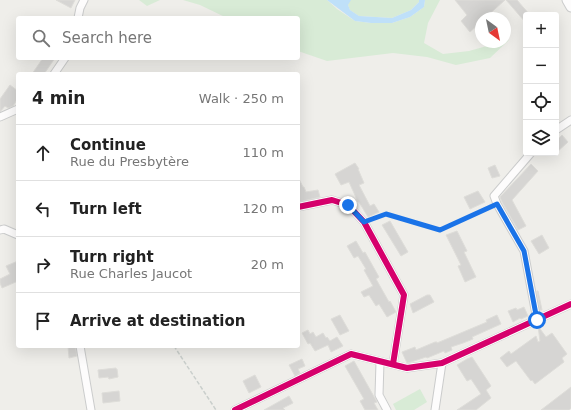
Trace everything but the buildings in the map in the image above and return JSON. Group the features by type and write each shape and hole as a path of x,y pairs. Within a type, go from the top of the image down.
{"street":[{"path":"78,16 84,0"},
{"path":"567,0 571,7"},
{"path":"55,72 64,60"},
{"path":"0,117 16,110"},
{"path":"559,128 571,120"},
{"path":"529,156 494,196 524,251 537,320"},
{"path":"300,207 332,200 348,205 364,222 404,295 393,364"},
{"path":"0,230 4,229 16,234"},
{"path":"235,410 352,354 407,368 442,363 571,304"},
{"path":"80,348 91,410"},
{"path":"380,362 379,396 387,410"},
{"path":"435,410 442,363"}],"path":[{"path":"364,222 386,214 440,230 497,204"},
{"path":"175,348 216,410"}],"green space":[{"path":"139,0 160,0 147,6"},
{"path":"183,0 327,0 355,21 392,23 410,17 424,7 425,0 440,0 428,23 424,43 443,54 469,51 480,48 501,48 490,58 456,65 427,57 393,53 327,61 300,52 300,16 223,16 200,5"},
{"path":"350,0 419,0 419,2 411,10 392,18 359,16 350,10 348,5"},
{"path":"420,389 427,402 414,410 396,410 393,404"}],"water":[{"path":"327,0 351,0 348,5 350,10 359,16 392,18 411,10 419,2 419,0 425,0 424,7 410,17 392,23 371,23 355,21"}],"cycle path":[{"path":"300,207 332,200 348,205 364,222 404,295 393,364"},
{"path":"235,410 351,354 407,368 442,363 571,304"}],"route":[{"path":"348,205 364,222 386,214 440,230 497,204 524,251 537,320"}]}
